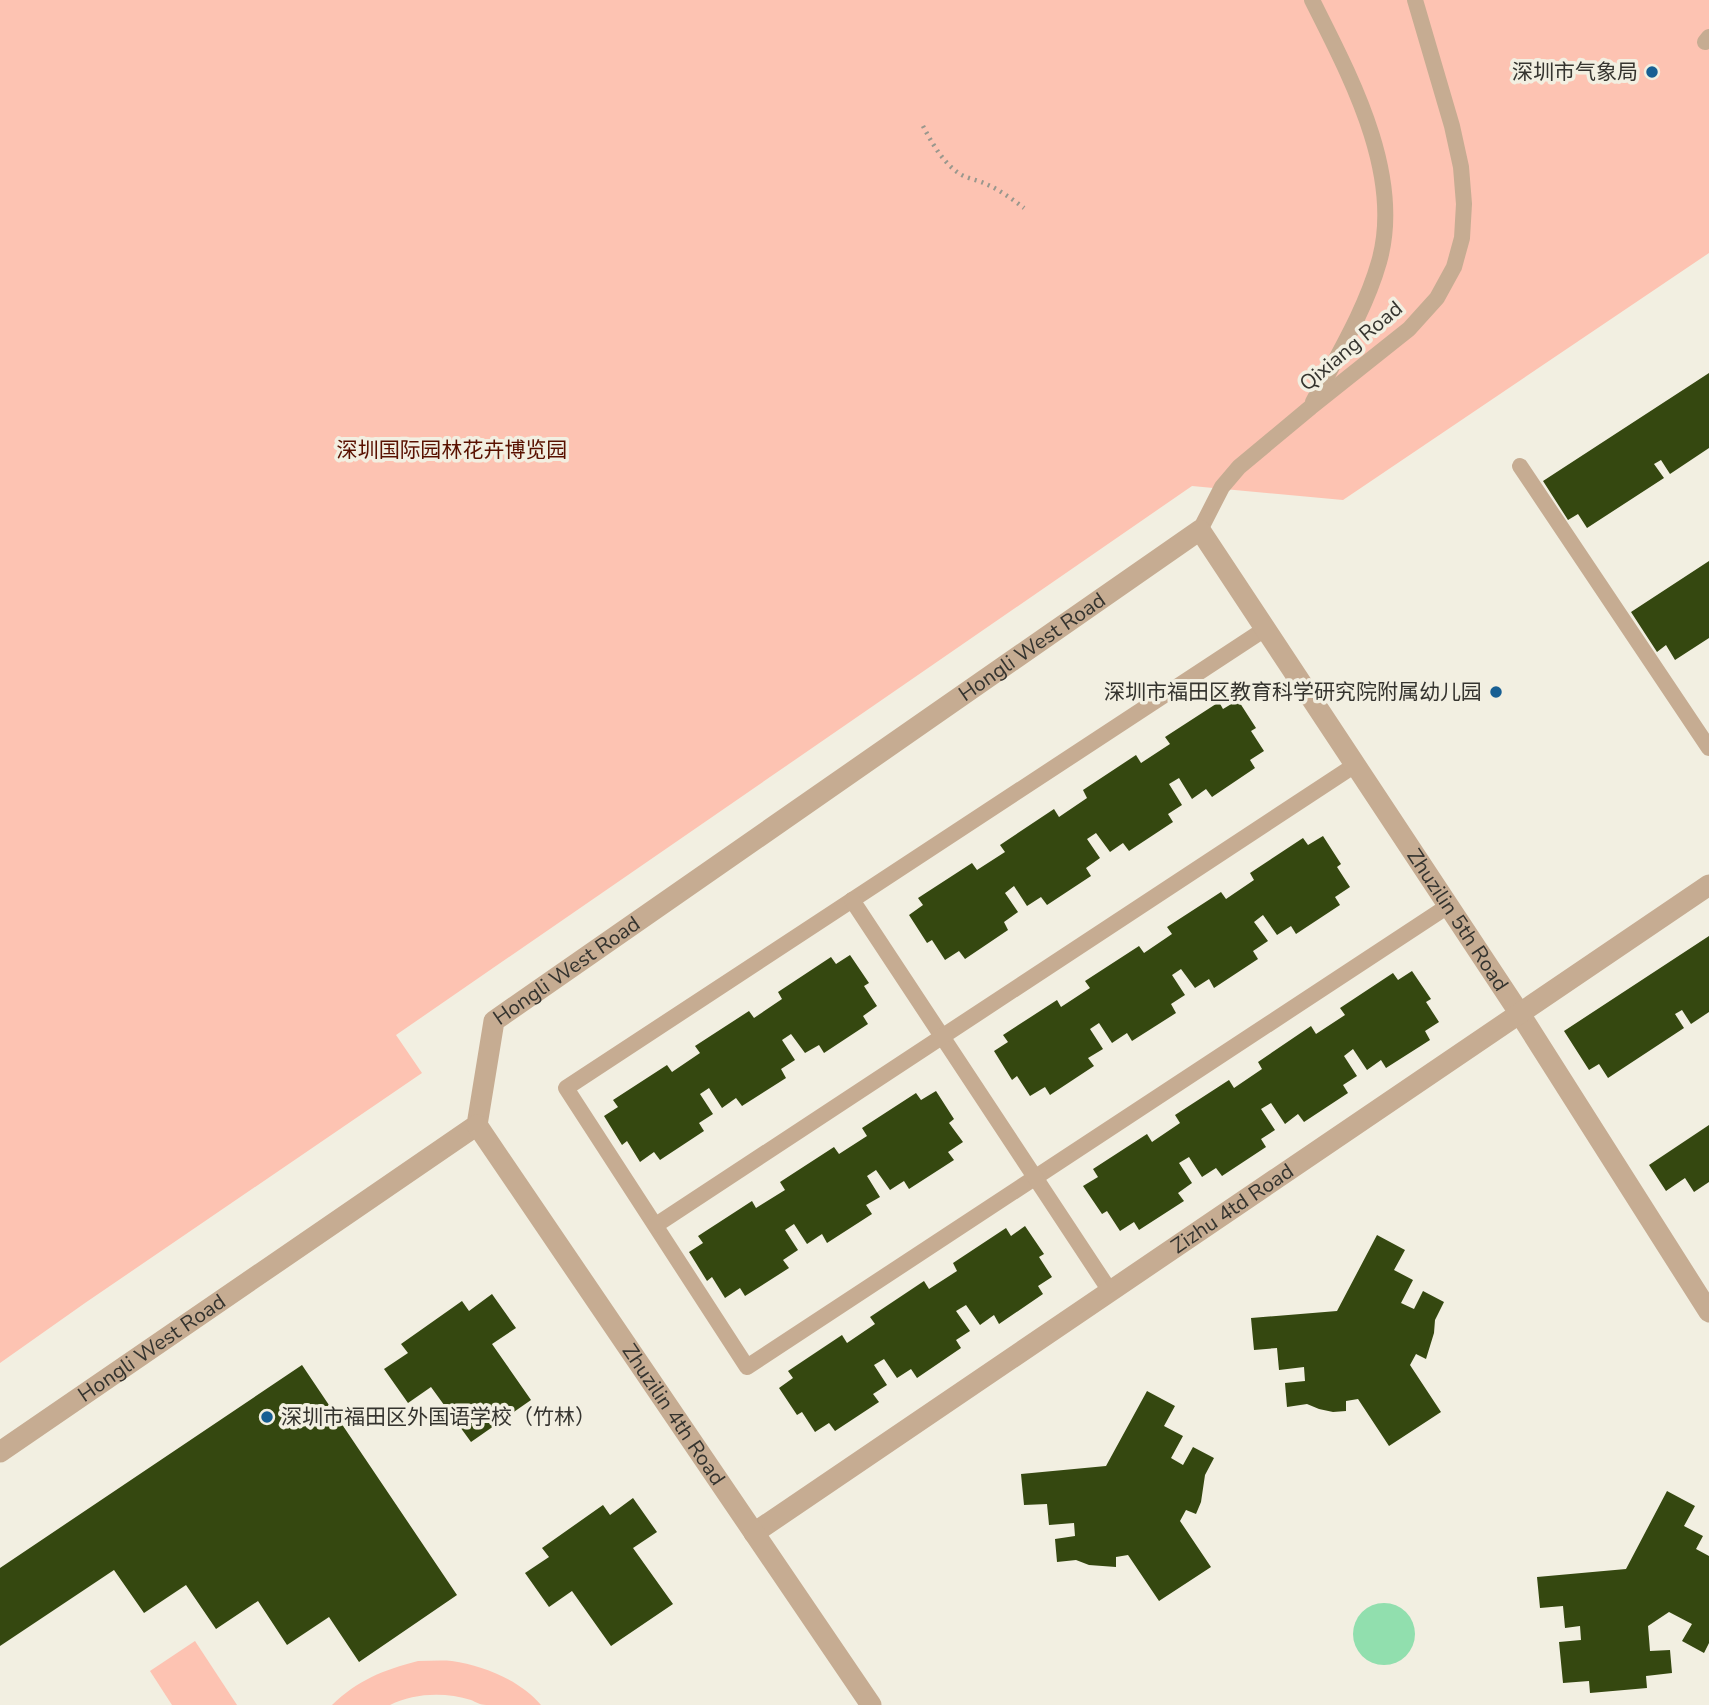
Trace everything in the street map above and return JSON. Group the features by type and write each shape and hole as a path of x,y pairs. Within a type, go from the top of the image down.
{"street":[{"name":"Zhuzilin 5th Road","path":"1200,530 1520,1014 1709,1312"},
{"name":"Hongli West Road","path":"0,1452 477,1125 494,1021 1200,530"},
{"name":"Zizhu 4td Road","path":"754,1533 1709,885"},
{"name":"Zhuzilin 4th Road","path":"477,1125 871,1705"}],"lane":[{"path":"1311,407 1363,307 1380,261 1386,228 1384,187 1374,144 1357,94 1312,0"},
{"name":"Qixiang Road","path":"1200,530 1222,487 1239,467 1409,329 1437,298 1454,267 1462,238 1464,204 1461,167 1452,126 1415,0"},
{"path":"1520,466 1709,748"},
{"path":"1265,629 566,1088 747,1367 1448,906"},
{"path":"656,1225 1355,765"},
{"path":"852,900 1110,1292"}],"path":[{"path":"923,126 932,143 962,176 985,183 1024,208"}],"green space":[{"name":"深圳国际园林花卉博览园","path":"0,0 1709,0 1709,253 1343,500 1192,486 396,1035 422,1073 0,1363"},
{"path":"195,1641 237,1705 172,1705 150,1671"},
{"path":"418,1661 452,1661 476,1666 512,1681 541,1705 484,1705 461,1697 440,1695 409,1698 390,1705 332,1705 351,1689 372,1677"}],"shaded area":[{"path":"1384,1603 1406,1612 1415,1634 1406,1656 1384,1665 1362,1656 1353,1634 1362,1612"}],"building":[{"path":"1709,373 1709,448 1670,474 1661,460 1654,464 1664,478 1587,528 1578,514 1568,520 1543,481"},
{"path":"1709,561 1709,638 1675,660 1666,645 1657,652 1631,612"},
{"path":"1238,700 1256,728 1251,731 1264,751 1250,760 1255,768 1212,797 1206,789 1192,799 1179,778 1169,784 1182,805 1168,814 1173,822 1129,851 1123,843 1110,852 1096,833 1087,839 1100,858 1086,868 1091,876 1047,905 1041,897 1027,906 1014,886 1005,893 1018,912 1004,922 1008,930 965,959 959,951 945,960 932,940 927,943 909,915 923,905 918,898 972,863 977,870 1005,852 1000,845 1054,809 1059,817 1087,798 1083,790 1136,755 1141,763 1170,744 1165,737 1219,702 1223,709"},
{"path":"1323,836 1341,864 1337,867 1350,887 1335,897 1340,905 1296,934 1291,926 1277,935 1263,915 1254,922 1268,941 1253,951 1258,959 1214,988 1209,979 1195,988 1181,969 1172,975 1185,995 1171,1004 1176,1013 1132,1041 1127,1033 1112,1043 1099,1023 1090,1029 1103,1049 1088,1058 1094,1066 1050,1095 1045,1087 1030,1096 1017,1076 1012,1080 994,1051 1008,1042 1003,1035 1057,1000 1061,1007 1090,988 1085,981 1139,946 1144,953 1172,934 1167,927 1221,892 1226,899 1254,880 1250,873 1303,838 1308,845"},
{"path":"1709,936 1709,1012 1691,1024 1682,1010 1675,1014 1684,1028 1608,1078 1599,1064 1589,1070 1564,1031"},
{"path":"850,955 869,983 864,986 877,1006 863,1016 868,1024 824,1053 819,1045 805,1053 791,1034 782,1040 795,1060 781,1069 786,1078 742,1106 736,1098 722,1108 709,1088 700,1094 713,1114 699,1123 704,1131 660,1160 654,1152 640,1162 627,1141 622,1145 604,1116 618,1107 613,1100 667,1065 672,1072 700,1053 695,1046 749,1011 754,1018 782,999 778,992 831,957 836,964"},
{"path":"1412,971 1431,999 1426,1002 1439,1022 1425,1031 1430,1040 1386,1068 1381,1060 1367,1070 1353,1049 1344,1056 1357,1076 1343,1085 1348,1093 1304,1122 1298,1114 1285,1124 1271,1103 1261,1109 1275,1130 1261,1139 1266,1147 1222,1176 1216,1168 1202,1177 1189,1157 1179,1163 1192,1183 1178,1193 1184,1201 1139,1230 1134,1222 1120,1231 1107,1211 1102,1214 1083,1186 1098,1177 1093,1169 1147,1134 1152,1142 1180,1123 1175,1115 1229,1080 1234,1088 1262,1069 1258,1062 1311,1026 1316,1034 1345,1015 1340,1008 1393,973 1398,980"},
{"path":"936,1091 954,1119 949,1123 963,1142 948,1152 954,1160 909,1189 904,1181 890,1190 876,1170 867,1176 880,1197 866,1205 872,1214 827,1243 822,1234 807,1244 794,1224 785,1230 798,1250 783,1260 789,1268 745,1296 740,1288 725,1298 712,1277 707,1281 689,1252 703,1243 698,1236 752,1201 756,1208 785,1190 780,1182 834,1147 839,1154 867,1136 862,1128 916,1093 921,1100"},
{"path":"1709,1125 1709,1182 1694,1192 1685,1178 1666,1191 1649,1165"},
{"path":"1025,1226 1044,1254 1039,1257 1052,1277 1038,1286 1043,1294 999,1324 994,1315 980,1325 966,1305 956,1311 970,1331 956,1340 961,1348 917,1378 911,1369 897,1378 884,1359 874,1365 887,1385 873,1394 879,1402 835,1431 829,1423 815,1432 802,1412 797,1415 779,1388 793,1378 788,1371 842,1335 847,1343 875,1324 870,1317 924,1281 929,1289 957,1271 953,1263 1006,1228 1011,1236"},
{"path":"1377,1235 1405,1250 1394,1270 1413,1280 1401,1303 1414,1309 1423,1291 1444,1302 1435,1320 1426,1359 1416,1354 1410,1365 1441,1412 1389,1446 1358,1399 1346,1401 1346,1411 1333,1412 1307,1404 1287,1407 1285,1383 1305,1381 1304,1367 1279,1370 1277,1348 1254,1350 1251,1318 1337,1311"},
{"path":"492,1294 516,1328 492,1344 531,1400 471,1442 431,1387 408,1403 384,1369 408,1353 401,1344 462,1301 469,1311"},
{"path":"302,1365 457,1595 359,1662 329,1617 287,1645 258,1601 216,1629 186,1585 144,1613 114,1570 0,1646 0,1568"},
{"path":"1147,1391 1175,1406 1164,1426 1183,1436 1171,1458 1183,1465 1193,1447 1214,1458 1205,1475 1201,1502 1196,1514 1186,1510 1180,1521 1211,1567 1159,1601 1128,1555 1116,1557 1116,1567 1089,1565 1076,1560 1057,1562 1055,1539 1075,1536 1074,1523 1049,1525 1047,1504 1024,1505 1021,1474 1106,1466"},
{"path":"1667,1491 1695,1506 1684,1526 1703,1536 1696,1549 1709,1556 1709,1643 1704,1653 1682,1641 1692,1624 1669,1612 1648,1626 1650,1651 1670,1650 1672,1673 1646,1676 1647,1688 1590,1693 1589,1681 1563,1683 1559,1642 1581,1640 1580,1626 1565,1628 1563,1606 1540,1608 1537,1577 1626,1569"},
{"path":"633,1498 657,1532 633,1548 673,1604 611,1646 572,1591 549,1607 525,1573 549,1557 542,1548 603,1505 610,1515"}],"place":[{"name":"深圳市气象局","path":"1652,72"},
{"name":"深圳市福田区教育科学研究院附属幼儿园","path":"1496,692"},
{"name":"深圳市福田区外国语学校（竹林）","path":"267,1417"}]}
